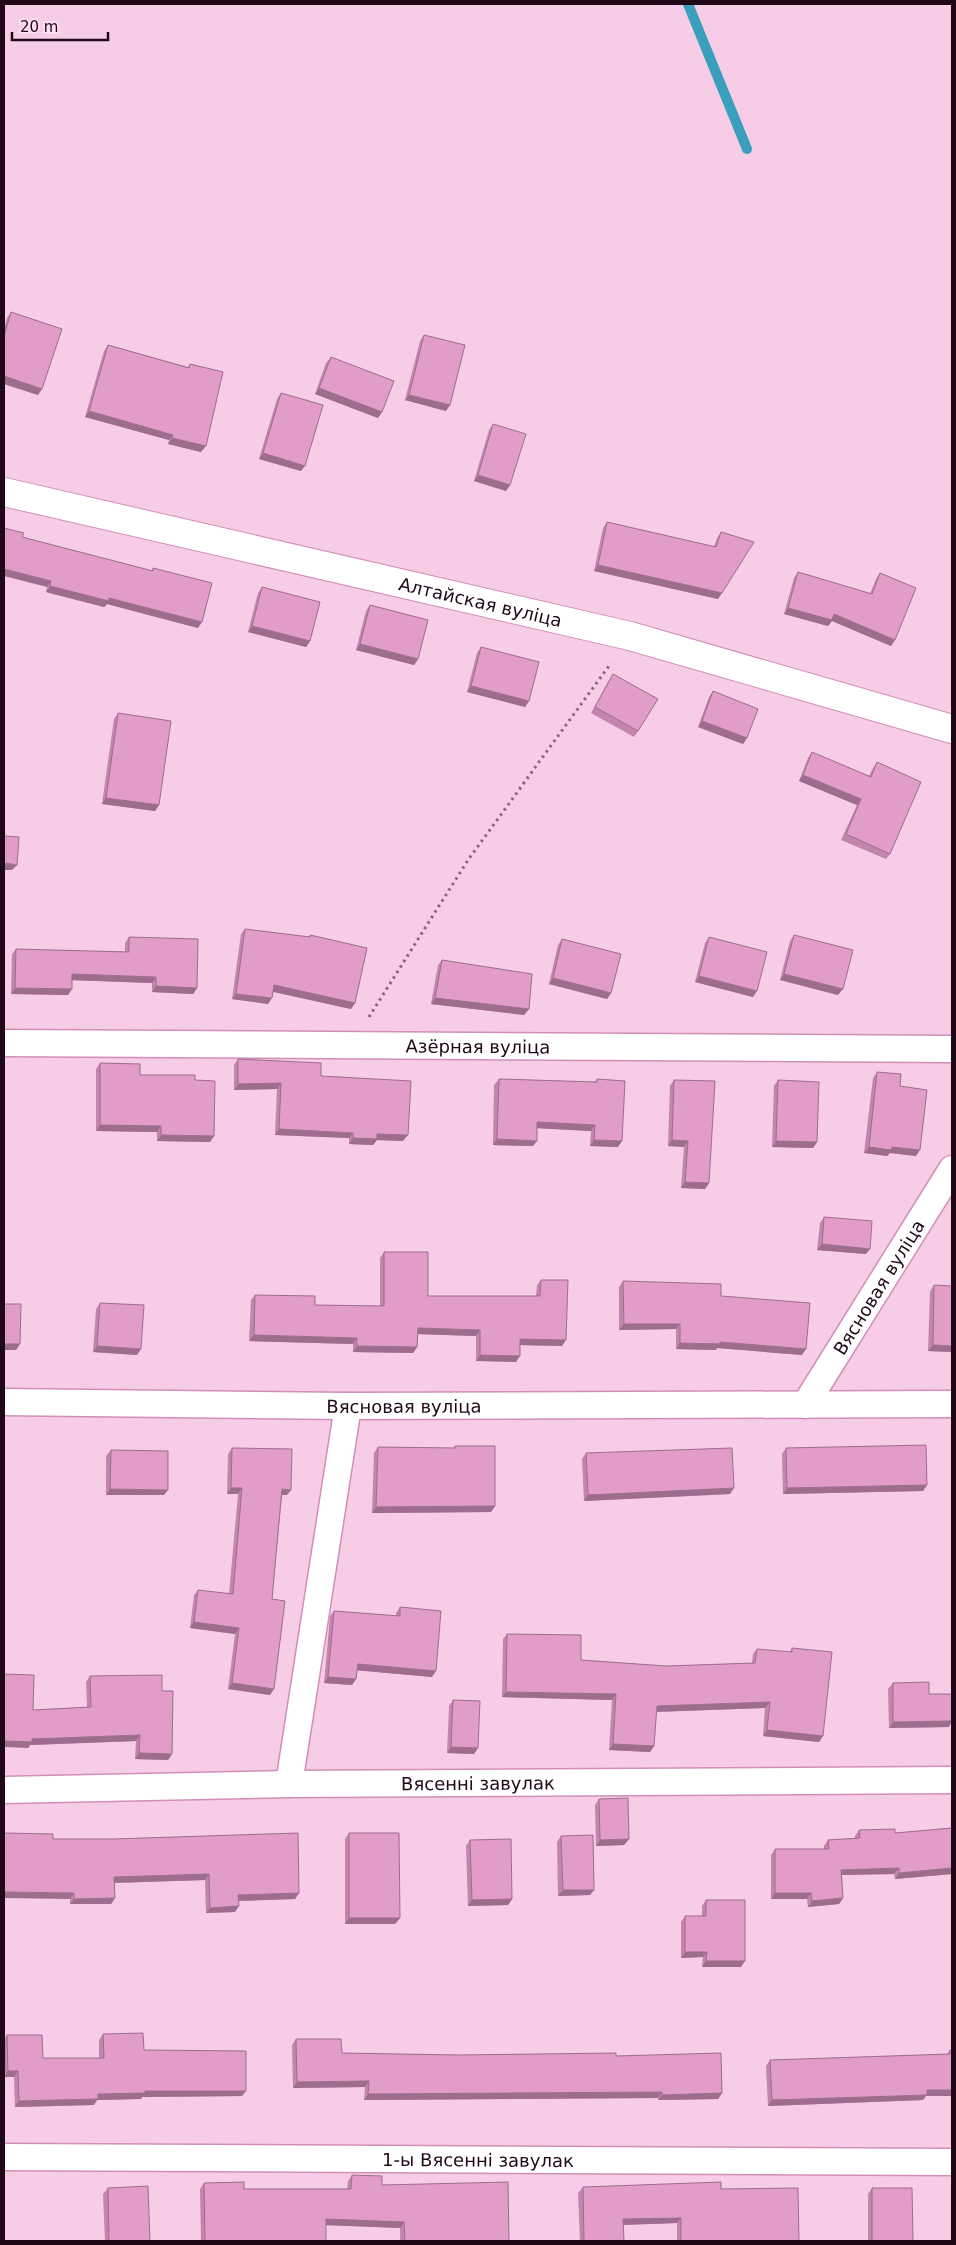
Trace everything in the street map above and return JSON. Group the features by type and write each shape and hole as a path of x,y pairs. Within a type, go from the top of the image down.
{"main road":[{"name":"Алтайская вуліца","path":"4,492 630,636 952,729"}],"street":[{"name":"Азёрная вуліца","path":"4,1043 952,1048"},
{"name":"Вясновая вуліца","path":"805,1405 952,1170"},
{"name":"Вясновая вуліца","path":"4,1402 348,1406 952,1404"},
{"path":"289,1784 348,1406"},
{"name":"Вясенні завулак","path":"4,1790 289,1784 952,1780"},
{"name":"1-ы Вясенні завулак","path":"4,2157 952,2162"}],"path":[{"path":"352,1044 468,860 630,636"}],"building":[{"path":"11,312 62,329 42,389 4,376 4,336"},
{"path":"424,335 465,345 450,405 409,395"},
{"path":"108,345 189,368 190,364 223,372 206,446 172,438 173,435 89,411"},
{"path":"331,357 394,381 382,412 319,388"},
{"path":"281,393 323,405 305,466 263,453"},
{"path":"493,424 526,434 510,485 478,475"},
{"path":"607,522 716,547 721,532 754,542 722,593 598,565"},
{"path":"4,528 24,533 22,537 153,571 153,568 212,583 202,622 109,598 109,601 50,586 51,581 4,569"},
{"path":"798,572 872,594 880,573 916,588 895,640 834,614 832,620 788,608"},
{"path":"262,587 320,602 310,641 252,626"},
{"path":"370,605 428,620 418,659 360,644"},
{"path":"481,647 539,662 529,701 471,686"},
{"path":"613,674 658,699 638,731 595,707"},
{"path":"713,691 758,709 747,738 702,721"},
{"path":"118,713 171,721 159,805 106,798"},
{"path":"812,752 871,777 877,762 921,782 890,854 846,834 861,799 803,775"},
{"path":"4,836 19,837 17,865 4,863"},
{"path":"245,929 310,937 310,935 367,948 355,1003 274,985 272,998 236,994"},
{"path":"794,935 853,950 843,989 784,974"},
{"path":"129,937 198,939 197,988 156,986 156,977 72,974 72,989 15,988 16,949 129,952"},
{"path":"709,937 767,952 757,991 699,976"},
{"path":"562,939 621,954 611,993 553,978"},
{"path":"442,960 532,974 529,1009 435,998"},
{"path":"238,1059 321,1063 321,1076 411,1081 408,1135 377,1134 377,1139 353,1138 353,1133 279,1129 281,1083 238,1084"},
{"path":"100,1063 140,1064 140,1075 195,1075 195,1080 215,1081 214,1136 161,1135 161,1126 100,1125"},
{"path":"877,1072 901,1074 900,1086 927,1090 920,1150 892,1147 891,1150 869,1147"},
{"path":"499,1079 597,1082 597,1079 625,1081 622,1141 594,1140 595,1125 537,1122 537,1141 497,1139"},
{"path":"674,1080 715,1081 709,1183 685,1182 688,1141 672,1140"},
{"path":"778,1080 819,1082 817,1142 776,1141"},
{"path":"824,1217 872,1221 870,1249 822,1244"},
{"path":"384,1252 428,1252 428,1296 540,1296 541,1280 568,1280 566,1340 520,1339 520,1356 480,1355 480,1330 418,1328 417,1347 357,1346 357,1338 254,1335 255,1295 315,1296 315,1305 384,1306"},
{"path":"623,1281 721,1284 721,1296 810,1303 806,1349 720,1342 720,1344 680,1343 680,1324 624,1324"},
{"path":"934,1285 952,1286 952,1346 933,1345"},
{"path":"100,1303 144,1305 141,1349 97,1346"},
{"path":"4,1304 21,1304 20,1344 4,1344"},
{"path":"926,1445 927,1485 787,1488 786,1448"},
{"path":"455,1446 495,1446 495,1506 376,1507 378,1447 455,1448"},
{"path":"232,1448 292,1449 291,1490 282,1489 272,1599 285,1601 274,1689 232,1683 239,1628 194,1622 198,1590 233,1594 242,1488 231,1488"},
{"path":"732,1448 734,1488 588,1495 586,1453"},
{"path":"111,1450 168,1451 168,1490 110,1489"},
{"path":"400,1607 441,1611 436,1671 358,1664 356,1679 328,1677 334,1611 400,1616"},
{"path":"507,1634 581,1635 581,1660 666,1666 755,1663 757,1649 792,1652 792,1648 832,1652 823,1736 767,1730 770,1702 657,1706 654,1746 613,1744 616,1694 506,1692"},
{"path":"4,1674 34,1675 33,1710 91,1707 90,1676 162,1675 162,1691 173,1691 172,1754 139,1753 140,1735 32,1739 32,1742 4,1741"},
{"path":"929,1682 929,1694 952,1694 952,1721 893,1722 893,1683"},
{"path":"453,1700 480,1701 478,1748 451,1747"},
{"path":"628,1798 629,1839 600,1840 599,1799"},
{"path":"952,1828 952,1868 899,1873 899,1868 841,1870 843,1898 812,1901 811,1893 775,1893 775,1849 829,1849 828,1840 860,1838 859,1830 895,1829 895,1833"},
{"path":"4,1833 53,1834 53,1839 113,1839 298,1833 299,1893 238,1895 239,1906 210,1908 209,1874 114,1877 115,1898 74,1899 74,1893 4,1892"},
{"path":"349,1833 399,1833 400,1918 349,1918"},
{"path":"593,1835 594,1890 563,1890 561,1836"},
{"path":"511,1839 512,1899 472,1900 470,1840"},
{"path":"706,1900 745,1900 745,1961 706,1961 707,1952 685,1952 685,1916 706,1916"},
{"path":"143,2033 144,2050 246,2051 246,2091 145,2091 145,2093 98,2094 98,2099 19,2101 18,2071 8,2071 7,2035 42,2035 43,2058 104,2058 103,2034"},
{"path":"296,2039 341,2039 342,2053 458,2055 616,2053 616,2056 721,2053 722,2093 662,2095 662,2092 368,2094 369,2081 297,2082"},
{"path":"950,2050 952,2050 952,2090 927,2090 927,2095 772,2100 770,2060 950,2054"},
{"path":"352,2175 382,2176 382,2185 508,2182 509,2241 405,2241 404,2222 326,2219 326,2241 205,2241 204,2183 244,2182 244,2189 351,2189"},
{"path":"721,2182 721,2189 798,2188 799,2241 681,2241 681,2218 623,2219 624,2241 584,2241 583,2187"},
{"path":"148,2186 150,2241 109,2241 108,2188"},
{"path":"872,2188 912,2188 913,2241 872,2241"}],"waterway":[{"path":"688,4 747,149"}]}
